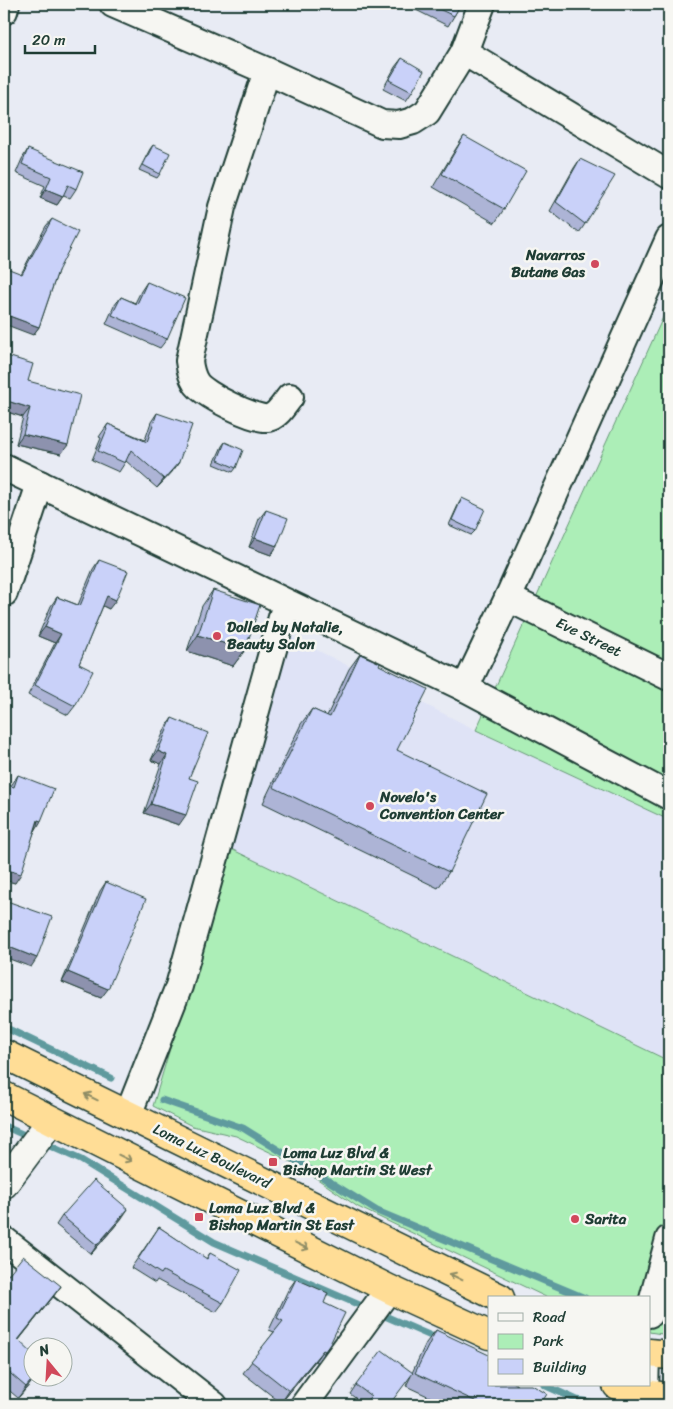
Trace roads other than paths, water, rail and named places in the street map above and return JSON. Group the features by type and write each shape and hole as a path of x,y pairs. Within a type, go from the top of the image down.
{"highway":[{"name":"Loma Luz Boulevard","path":"4,1054 496,1296"},
{"path":"4,1096 389,1289 488,1335"},
{"path":"620,1386 654,1399"}],"street":[{"path":"4,11 6,4"},
{"path":"113,4 267,71 382,124 399,125 414,121 427,112 464,52 482,4"},
{"path":"464,52 669,175"},
{"path":"267,71 222,207 189,361 190,371 197,384 208,394 258,418 270,418 278,413 290,397"},
{"path":"464,688 508,598 669,239"},
{"path":"4,467 464,688 669,796"},
{"path":"4,593 40,484"},
{"name":"Eve Street","path":"508,598 669,677"},
{"path":"128,1115 180,986 286,602"},
{"path":"4,1184 51,1121"},
{"path":"650,1310 669,1239"},
{"path":"4,1240 214,1405"},
{"path":"304,1405 389,1289"}],"lane":[{"path":"654,1399 657,1354"}],"waterway":[{"path":"4,1027 111,1078"},
{"path":"162,1100 243,1128 377,1211 580,1296"},
{"path":"4,1126 31,1138"},
{"path":"41,1142 81,1160 214,1242 438,1339"},
{"path":"546,1386 577,1400 607,1405"}],"place":[{"name":"Navarros Butane Gas","path":"595,264"},
{"name":"Dolled by Natalie, Beauty Salon","path":"217,636"},
{"name":"Novelo's Convention Center","path":"370,806"},
{"name":"Loma Luz Blvd & Bishop Martin St West","path":"273,1162"},
{"name":"Loma Luz Blvd & Bishop Martin St East","path":"199,1217"},
{"name":"Sarita","path":"575,1219"}]}
